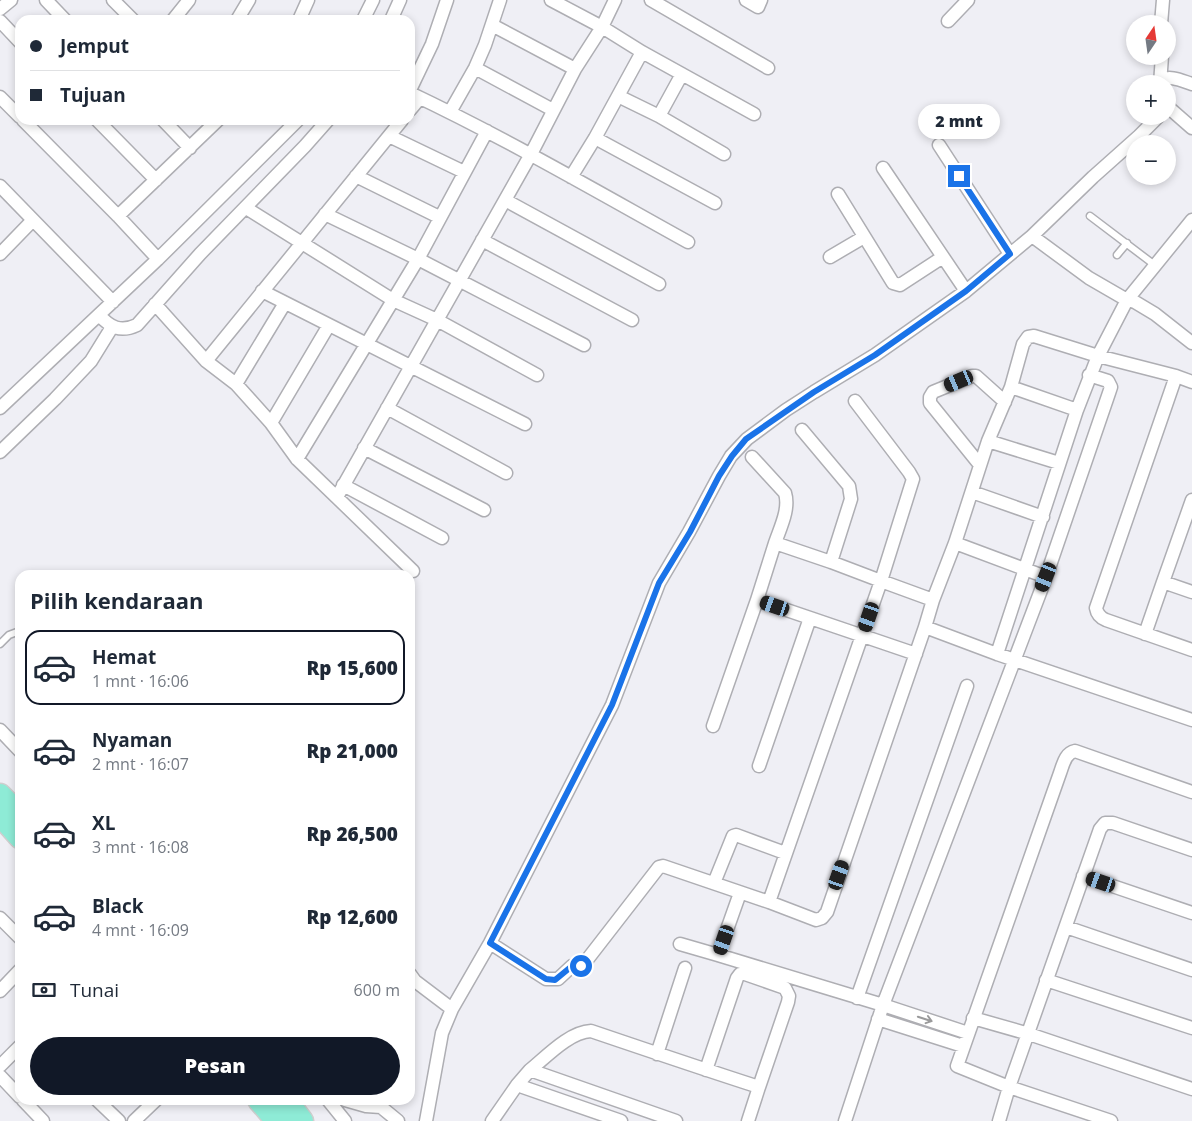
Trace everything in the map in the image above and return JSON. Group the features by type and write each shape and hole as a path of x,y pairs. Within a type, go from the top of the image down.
{"highway":[{"path":"0,794 15,810"},
{"path":"0,815 15,832"},
{"path":"263,1105 277,1121"},
{"path":"290,1105 302,1121"}],"street":[{"path":"0,9 11,0"},
{"path":"46,0 60,15"},
{"path":"113,0 128,15"},
{"path":"177,15 189,0"},
{"path":"240,15 249,0"},
{"path":"301,15 308,0"},
{"path":"366,15 373,0"},
{"path":"393,15 400,0"},
{"path":"415,91 447,0"},
{"path":"450,112 475,68 500,0"},
{"path":"551,0 754,114"},
{"path":"336,497 531,154 575,68 602,27 615,0"},
{"path":"746,0 758,6 761,0"},
{"path":"948,21 968,0"},
{"path":"1162,15 1163,0"},
{"path":"655,1 768,68"},
{"path":"0,21 15,37"},
{"path":"492,25 575,68"},
{"path":"571,177 595,138 642,52"},
{"path":"475,68 553,110"},
{"path":"659,116 682,74"},
{"path":"1176,79 1192,84"},
{"path":"415,94 531,154 688,242"},
{"path":"618,96 659,116 724,154"},
{"path":"0,97 15,113"},
{"path":"1176,114 1192,128"},
{"path":"27,125 158,259"},
{"path":"102,125 156,180"},
{"path":"168,125 190,148"},
{"path":"118,216 213,125"},
{"path":"0,408 114,302 293,125"},
{"path":"0,452 55,399 120,328 137,325 200,254 323,125"},
{"path":"206,361 397,125"},
{"path":"426,1121 442,1033 452,1008 490,943 612,705 659,583 732,456 746,439 786,410 875,355 966,291 1032,236 1150,125"},
{"path":"297,459 418,259 487,131"},
{"path":"389,136 464,172"},
{"path":"595,138 714,203"},
{"path":"939,145 1010,254"},
{"path":"883,168 966,291"},
{"path":"356,176 439,217"},
{"path":"0,186 114,302"},
{"path":"838,194 891,281 895,284 900,285 943,257"},
{"path":"505,200 659,284"},
{"path":"246,208 394,300 437,320 537,375"},
{"path":"325,214 460,280 584,345"},
{"path":"0,254 33,220"},
{"path":"997,654 1089,375 1127,300 1192,220"},
{"path":"1032,236 1082,273 1127,300 1135,302 1155,314 1192,343"},
{"path":"830,257 864,237"},
{"path":"482,240 632,320"},
{"path":"262,291 525,424"},
{"path":"236,384 285,302"},
{"path":"155,304 206,361 236,384 271,423 297,459 412,570"},
{"path":"98,315 120,328"},
{"path":"271,423 329,325"},
{"path":"490,943 546,979 555,980 572,966 581,966 586,962 659,867 667,867 816,920 822,918 826,912 933,600 955,543 988,441 1011,387 1023,344 1028,337 1034,336 1192,382"},
{"path":"845,1121 883,1005 1046,577 1111,387 1108,381 1089,375"},
{"path":"980,465 930,403 930,397 933,392 972,376 982,380 1005,402"},
{"path":"1176,376 1096,612 1102,618 1192,650"},
{"path":"1011,387 1077,410"},
{"path":"769,902 863,635 913,479 855,401"},
{"path":"387,408 506,473"},
{"path":"802,430 850,486 851,498 831,562"},
{"path":"988,441 1059,463"},
{"path":"364,448 484,510"},
{"path":"713,726 757,600 787,505 786,493 752,457"},
{"path":"343,485 442,538"},
{"path":"972,492 1043,517"},
{"path":"1049,500 1070,506"},
{"path":"1145,634 1192,500"},
{"path":"775,543 933,600"},
{"path":"955,543 1046,577"},
{"path":"1163,582 1192,592"},
{"path":"757,600 916,654"},
{"path":"759,766 810,618"},
{"path":"925,627 1013,660 1192,720"},
{"path":"857,998 967,686"},
{"path":"0,730 15,746"},
{"path":"1111,1121 1009,1087 958,1068 956,1064 1067,755 1070,752 1075,752 1192,792"},
{"path":"999,1121 1046,980 1100,829 1105,823 1118,824 1192,850"},
{"path":"714,883 730,839 734,836 785,853"},
{"path":"1083,876 1192,913"},
{"path":"718,955 740,893"},
{"path":"0,918 15,933"},
{"path":"1066,927 1192,970"},
{"path":"680,944 883,1005 968,1033"},
{"path":"657,1054 685,968"},
{"path":"706,1070 740,974 785,988 789,996 748,1121"},
{"path":"0,990 15,975"},
{"path":"1046,980 1192,1028"},
{"path":"415,981 452,1008"},
{"path":"973,1018 1029,1034 1192,1089"},
{"path":"878,1019 963,1046"},
{"path":"492,1121 530,1070 570,1038 583,1031 591,1031 759,1088"},
{"path":"0,1066 15,1051"},
{"path":"530,1070 676,1121"},
{"path":"0,1076 15,1092"},
{"path":"517,1085 622,1121"},
{"path":"28,1105 43,1121"},
{"path":"102,1105 119,1121"},
{"path":"134,1121 151,1105"},
{"path":"332,1105 344,1121"},
{"path":"362,1105 381,1107 398,1121"}],"lane":[{"path":"1090,216 1156,266"},
{"path":"1118,255 1127,243"},
{"path":"0,644 15,633"}],"route":[{"path":"581,966 572,966 558,979 546,979 490,943 612,705 659,583 690,532 719,476 746,439 786,410 875,355 966,291 1010,254 959,176"}]}
